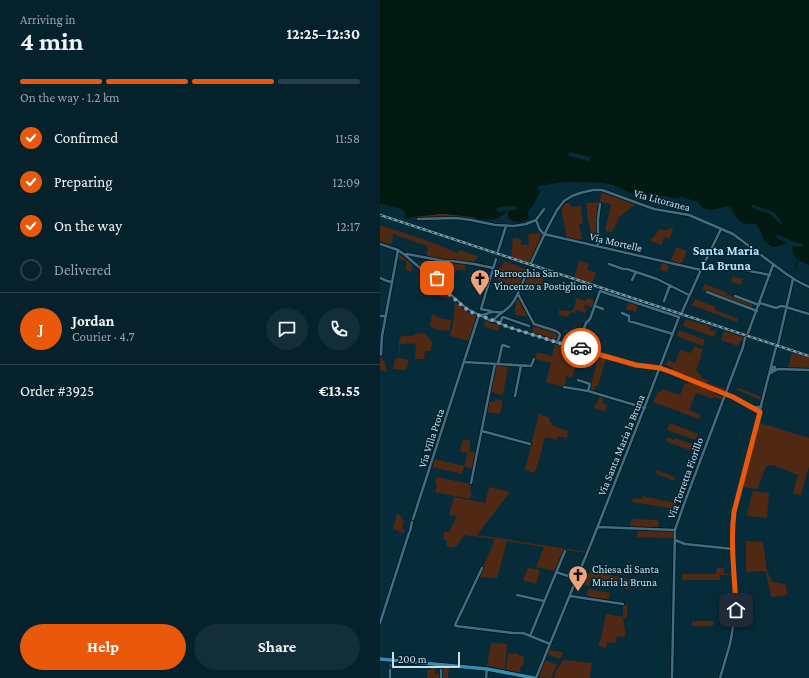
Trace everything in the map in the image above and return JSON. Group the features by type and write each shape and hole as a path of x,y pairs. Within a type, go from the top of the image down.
{"main road":[{"path":"380,658 391,662 442,667 487,669 535,678"}],"street":[{"name":"Via Litoranea","path":"531,263 544,234 557,210 564,201 580,193 598,190 654,209 689,215 721,229 736,236 793,279 809,287"},
{"path":"598,246 598,219 600,204"},
{"path":"418,219 456,218 506,226 526,224 536,220 544,209"},
{"path":"536,220 540,230 544,234"},
{"path":"498,251 506,226"},
{"path":"682,312 721,229"},
{"name":"Via Mortelle","path":"544,234 701,270"},
{"path":"380,244 398,250 465,308 479,315 505,310"},
{"path":"380,355 382,336 398,250"},
{"path":"404,255 407,254 493,268"},
{"path":"496,259 481,309 487,314 490,320 495,318 511,305 528,269"},
{"path":"432,279 437,278 443,260"},
{"path":"609,264 656,279 689,295"},
{"path":"748,334 774,265"},
{"path":"739,269 770,275"},
{"path":"632,280 636,272"},
{"path":"380,278 392,282"},
{"path":"774,369 773,364 793,279"},
{"path":"664,301 670,286"},
{"name":"Via Santa Maria la Bruna","path":"535,678 598,527 679,317 600,291 594,306"},
{"path":"707,292 757,311"},
{"path":"517,293 534,324 559,333 560,335 557,343"},
{"path":"735,296 759,304 776,308 781,306 787,307 809,314"},
{"path":"581,337 586,323 590,319 594,306 603,309"},
{"path":"493,312 499,323 557,343 584,348 601,355 636,365 660,368 725,393 760,412"},
{"path":"622,313 629,316 629,321 673,334"},
{"name":"Via Villa Prota","path":"380,623 479,315"},
{"path":"380,316 386,316"},
{"path":"499,323 503,317 529,326"},
{"name":"Via Torretta Fiorillo","path":"672,678 675,530 743,347 745,338"},
{"path":"471,483 496,364 502,346 510,347"},
{"path":"464,362 531,366 534,359"},
{"path":"515,396 521,366"},
{"path":"720,678 730,644 736,610 733,549 734,512 770,373 774,369 809,370"},
{"path":"578,380 590,384 588,391"},
{"path":"564,388 588,391 645,408"},
{"path":"754,408 761,407"},
{"path":"482,431 530,444"},
{"path":"598,527 675,530"},
{"path":"675,540 685,544 733,549"},
{"path":"530,636 565,551"},
{"path":"482,568 456,623 456,626 523,633 550,644"},
{"path":"556,572 577,578"},
{"path":"517,595 544,601"},
{"path":"570,596 622,604"},
{"path":"441,678 442,667"},
{"path":"486,678 487,669"},
{"path":"390,670 390,678"}],"shaded area":[{"path":"380,0 809,0 809,265 797,259 793,253 793,246 798,247 803,244 778,235 776,237 787,243 772,247 764,241 756,224 745,224 739,221 730,207 709,210 705,209 698,202 683,197 674,198 658,196 643,199 615,186 603,183 565,182 538,186 538,190 541,190 534,203 535,204 529,210 529,218 523,222 516,222 508,218 508,210 515,210 516,206 502,207 499,212 506,210 504,215 500,216 500,218 491,220 446,214 412,217 406,219 404,218 404,211 380,204"},
{"path":"601,192 636,204 619,217 612,232 605,231 611,204 600,202"},
{"path":"600,202 597,219 597,237 592,237 586,203"},
{"path":"566,203 571,204 571,207 581,206 583,223 579,224 582,239 580,239 580,241 567,238 561,209"},
{"path":"437,214 473,217 478,220 497,223 496,224 459,217 419,218 418,216"},
{"path":"380,225 458,253 459,250 478,256 474,263 445,260 426,256 428,249 427,246 393,234 392,244 390,243 389,245 380,241"},
{"path":"672,228 670,238 664,237 662,245 650,241 659,229 666,230"},
{"path":"528,234 542,234 529,263 511,257 513,238 521,239 521,245 529,245"},
{"path":"676,247 687,251 681,265 670,262"},
{"path":"398,253 413,265 411,272 406,270 406,261 397,259"},
{"path":"504,261 526,269 516,292 503,290 505,282 491,278 494,267 502,267"},
{"path":"579,261 589,264 587,270 596,272 592,283 574,278"},
{"path":"452,262 466,264 465,270 457,270 453,278 451,277 446,288 441,284 442,268 443,266 446,266"},
{"path":"662,262 669,263 667,272 660,270"},
{"path":"529,272 543,276 543,283 537,285 531,290 524,284"},
{"path":"733,276 743,279 741,285 731,282"},
{"path":"705,284 725,292 734,298 753,303 752,308 702,290"},
{"path":"440,288 452,299 438,296"},
{"path":"518,297 530,317 515,315 516,301"},
{"path":"576,298 586,301 587,298 595,301 593,308 585,305 584,308 587,309 585,313 576,310 575,313 571,312 567,317 559,315 559,310 572,311 575,306"},
{"path":"695,299 716,307 715,310 738,319 737,322 692,305"},
{"path":"629,301 638,304 636,312 626,309"},
{"path":"455,302 469,313 477,316 470,341 450,336 453,324"},
{"path":"432,314 442,319 451,320 450,329 443,331 430,326"},
{"path":"686,319 711,327 710,330 715,331 717,329 714,337 683,326"},
{"path":"485,320 500,326 498,331 484,326"},
{"path":"534,325 557,332 559,334 556,340 532,333"},
{"path":"679,330 705,340 703,346 677,336"},
{"path":"724,331 745,338 744,342 740,341 738,346 721,340"},
{"path":"423,333 433,343 430,351 425,351 424,359 415,359 416,344 400,344 399,357 399,341 401,336 412,336"},
{"path":"581,342 600,347 599,352 580,346"},
{"path":"555,344 570,349 580,349 572,378 566,376 565,387 546,382 551,363 535,359 537,352 552,356"},
{"path":"694,346 703,349 696,370 701,375 701,378 708,380 707,383 726,389 725,391 672,370 673,368 666,365 668,360 675,363 680,350 691,353"},
{"path":"792,353 809,358 809,369 788,368"},
{"path":"599,356 606,358 598,386 596,385 594,392 589,391"},
{"path":"380,357 382,357 388,372 380,370"},
{"path":"399,357 409,360 406,370 393,369 395,359"},
{"path":"496,365 508,366 503,395 491,392"},
{"path":"689,381 714,391 713,393 723,397 721,400 714,397 713,399 696,393 689,410 701,415 699,419 653,402 658,391 661,392 663,389 680,395 685,383 688,384"},
{"path":"738,388 762,397 761,400 737,390"},
{"path":"600,396 604,397 602,403 607,405 605,411 594,408"},
{"path":"495,399 503,401 500,414 486,412 489,401 495,402"},
{"path":"539,413 548,417 553,426 568,431 567,438 558,436 557,440 545,437 534,473 525,470"},
{"path":"670,423 698,434 695,440 667,430"},
{"path":"760,423 809,438 809,466 801,495 793,494 798,475 773,465 766,466 758,488 742,487"},
{"path":"667,437 674,440 675,438 694,445 692,451 665,441"},
{"path":"463,439 471,441 469,451 476,453 473,469 464,466 468,453 460,451"},
{"path":"434,459 464,466 462,474 432,467"},
{"path":"657,470 675,477 674,481 656,474"},
{"path":"436,477 471,484 470,491 472,492 470,499 435,492 437,485 435,484"},
{"path":"489,487 510,492 477,535 587,553 565,550 556,571 536,567 544,547 507,541 497,578 478,577 495,539 464,535 456,547 454,546 452,548 446,546 447,540 443,539 444,532 449,532 457,516 449,515 454,497 485,503"},
{"path":"753,491 769,493 767,518 747,516"},
{"path":"642,496 676,503 675,509 632,502 633,498 642,499"},
{"path":"397,514 404,520 402,529 405,530 404,533 393,529"},
{"path":"631,519 659,520 658,528 630,527"},
{"path":"638,530 672,531 674,532 674,538 637,537"},
{"path":"746,541 763,542 767,571 772,582 785,584 788,595 771,597 766,572 746,572"},
{"path":"528,568 540,570 536,584 523,580"},
{"path":"717,568 724,568 724,574 732,575 720,575 720,580 682,580 682,574 716,574"},
{"path":"591,571 634,580 629,590 611,582 591,578 589,586 583,584"},
{"path":"588,589 610,593 608,600 587,596"},
{"path":"623,605 627,605 627,618 623,618 625,637 617,636 616,643 607,642 606,648 598,646 606,614 623,617"},
{"path":"692,621 714,621 713,626 692,626"},
{"path":"491,643 507,644 505,669 487,666"},
{"path":"549,650 563,652 560,659 547,654"},
{"path":"508,653 524,656 523,666 521,666 520,673 506,670"},
{"path":"545,660 557,665 551,678 538,677"},
{"path":"563,660 592,663 590,678 554,678 556,671"},
{"path":"431,666 435,667 435,674 440,674 440,678 427,678 427,670 431,670"},
{"path":"443,667 449,668 448,678 441,678"}],"pier":[{"path":"570,152 590,157 590,161 569,156 568,155"},
{"path":"588,182 609,184 642,199 649,198 649,200 643,201 614,187 587,184"},
{"path":"380,204 404,211 404,220 402,219 402,212 380,206"},
{"path":"752,205 773,212 782,223 779,223 770,214 751,207"},
{"path":"516,206 517,208 515,210 499,212 496,210 497,208 502,207"},
{"path":"777,235 803,244 803,246 793,246 791,245 793,244 788,242 789,244 776,237"}],"waterway":[{"path":"795,270 798,259"}],"tunnel":[{"path":"390,670 391,663"}],"railway":[{"path":"380,215 809,356"}],"way so far":[{"path":"437,278 432,279 465,308 473,313 508,327 569,346 581,348"}],"place":[{"name":"Parrocchia San Vincenzo a Postiglione","path":"480,296"},
{"name":"Chiesa di Santa Maria la Bruna","path":"578,592"}],"district":[{"name":"Santa Maria La Bruna","path":"726,258"}],"route":[{"path":"581,348 636,365 660,368 733,397 760,412 734,512 733,555 736,610"}]}
